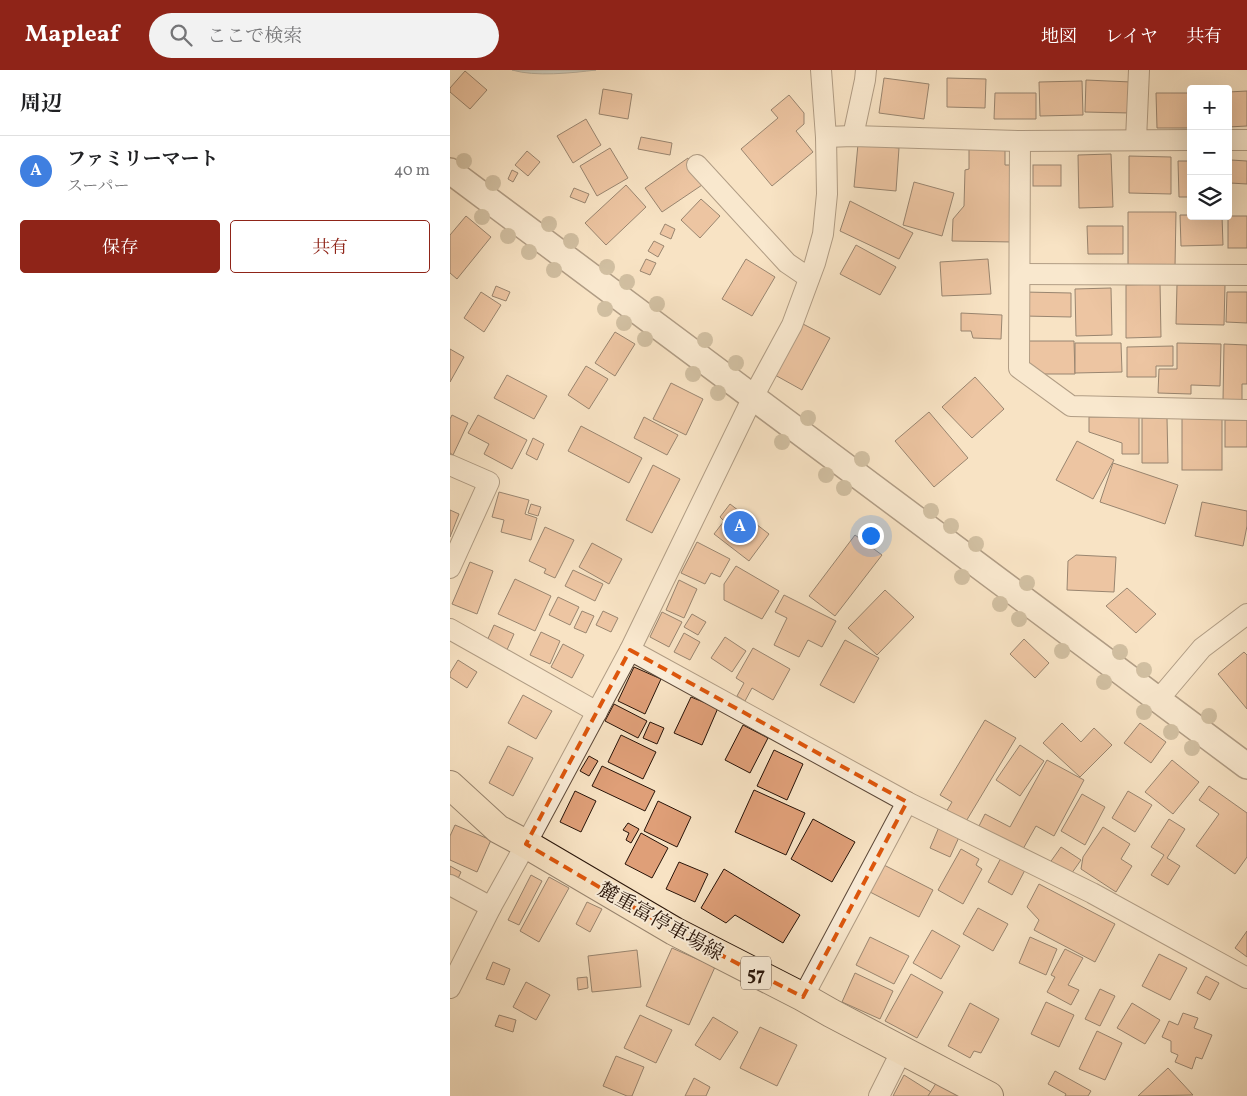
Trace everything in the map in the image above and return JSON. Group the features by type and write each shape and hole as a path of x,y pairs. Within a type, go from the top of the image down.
{"main road":[{"name":"麓重富停車場線","path":"450,785 498,829 674,931 989,1096"}],"street":[{"path":"450,988 491,907 630,650 754,397 792,325 815,263 823,234 827,194 826,137 821,70"},
{"path":"853,136 866,70"},
{"path":"1136,140 1139,70"},
{"path":"826,137 853,136 1020,141 1187,140"},
{"path":"1232,140 1247,140"},
{"path":"1020,141 1020,368 1071,406 1247,410"},
{"path":"697,165 787,263 809,278"},
{"path":"450,170 1247,766"},
{"path":"1020,274 1247,275"},
{"path":"450,465 489,482 450,568"},
{"path":"1158,700 1202,648 1247,614"},
{"path":"450,629 597,712"},
{"path":"630,650 907,802 1092,893 1247,978"},
{"path":"803,997 907,802"},
{"path":"450,885 491,907"},
{"path":"879,1096 902,1050"}],"highlighted area":[{"path":"630,650 907,802 803,997 674,931 526,844"}],"water":[{"path":"512,70 596,70 542,74"}],"building":[{"path":"465,71 487,90 470,109 450,92 450,88"},
{"path":"884,78 929,84 924,119 879,113"},
{"path":"947,78 986,79 985,108 947,107"},
{"path":"1086,80 1131,82 1130,113 1085,112"},
{"path":"1082,81 1083,115 1040,116 1039,82"},
{"path":"603,89 632,94 628,119 599,114"},
{"path":"1247,91 1247,126 1232,127 1232,92"},
{"path":"995,93 1036,93 1036,119 994,119"},
{"path":"1156,93 1187,93 1187,128 1157,128"},
{"path":"789,95 804,113 804,124 796,131 813,152 772,186 741,149 778,118 771,110"},
{"path":"586,119 601,145 573,163 557,136"},
{"path":"641,137 672,143 670,155 638,149"},
{"path":"858,144 899,148 896,191 854,187"},
{"path":"610,148 628,178 597,196 580,166"},
{"path":"969,149 1005,150 1005,165 1015,165 1013,242 952,241 953,219 964,206 965,170 969,169"},
{"path":"527,151 540,162 528,176 515,165"},
{"path":"1111,154 1113,207 1079,208 1078,155"},
{"path":"1129,156 1171,157 1171,194 1129,193"},
{"path":"688,158 705,183 662,212 645,188"},
{"path":"1232,160 1247,161 1247,184 1232,183"},
{"path":"1178,161 1187,161 1187,197 1179,197"},
{"path":"1033,165 1061,165 1061,186 1033,186"},
{"path":"512,170 518,173 513,182 508,179"},
{"path":"914,182 954,193 942,236 903,225"},
{"path":"626,185 646,207 606,245 585,223"},
{"path":"574,188 589,194 585,203 570,197"},
{"path":"701,199 720,216 700,238 681,220"},
{"path":"850,201 913,233 899,259 840,231"},
{"path":"1128,212 1176,212 1175,267 1128,267"},
{"path":"1180,215 1187,215 1187,220 1222,220 1223,245 1181,246"},
{"path":"466,216 491,237 457,279 450,273 450,235"},
{"path":"1232,216 1247,216 1247,248 1228,248 1228,220 1232,220"},
{"path":"665,224 675,229 671,239 660,234"},
{"path":"1087,226 1123,226 1123,254 1088,254"},
{"path":"654,241 664,246 658,257 648,251"},
{"path":"856,245 896,267 880,295 840,274"},
{"path":"646,259 656,263 650,275 640,271"},
{"path":"746,259 775,277 752,316 722,299"},
{"path":"988,259 991,294 942,296 940,262"},
{"path":"1160,284 1161,337 1126,338 1126,285"},
{"path":"1177,285 1225,285 1224,325 1176,324"},
{"path":"496,286 510,292 506,301 492,296"},
{"path":"1111,288 1112,335 1076,336 1075,289"},
{"path":"481,292 501,305 484,332 464,318"},
{"path":"1024,292 1071,293 1071,317 1024,316"},
{"path":"1227,292 1247,292 1247,323 1226,322"},
{"path":"961,313 1002,315 1001,339 973,338 971,331 961,331"},
{"path":"803,324 830,338 802,390 775,375"},
{"path":"615,332 635,344 615,376 595,363"},
{"path":"1026,341 1074,341 1075,374 1045,374 1026,365"},
{"path":"1075,343 1121,343 1122,372 1075,373"},
{"path":"1177,343 1221,344 1220,386 1191,385 1191,394 1158,393 1159,369 1177,369"},
{"path":"1224,344 1247,345 1247,384 1242,384 1242,400 1223,400"},
{"path":"1173,346 1173,366 1156,366 1156,377 1127,377 1127,347"},
{"path":"450,349 464,357 450,382"},
{"path":"586,366 608,379 589,409 568,395"},
{"path":"507,375 547,396 534,419 494,398"},
{"path":"975,377 1004,409 972,438 942,407"},
{"path":"671,383 703,399 686,435 653,419"},
{"path":"929,412 968,458 934,487 895,441"},
{"path":"1182,413 1222,413 1222,470 1182,470"},
{"path":"452,415 468,423 453,455 450,453 450,419"},
{"path":"478,415 527,440 512,469 484,454 489,444 468,433"},
{"path":"644,417 678,435 667,455 634,438"},
{"path":"1089,417 1139,417 1139,454 1122,454 1122,443 1089,432"},
{"path":"1142,418 1167,418 1168,463 1142,463"},
{"path":"1225,420 1247,420 1247,447 1225,447"},
{"path":"581,426 642,458 629,483 568,451"},
{"path":"533,438 544,444 537,460 526,454"},
{"path":"1077,441 1114,460 1093,499 1056,480"},
{"path":"1113,463 1178,485 1165,524 1100,502"},
{"path":"653,465 680,479 652,533 626,520"},
{"path":"499,492 529,500 525,514 537,518 531,540 501,532 504,520 492,517"},
{"path":"1202,502 1247,511 1247,526 1243,546 1195,536"},
{"path":"531,504 541,507 538,516 528,513"},
{"path":"730,504 769,534 749,561 714,534 724,521 720,517"},
{"path":"450,510 459,514 450,537"},
{"path":"545,527 574,540 555,578 544,573 546,569 529,561"},
{"path":"855,535 882,555 835,616 809,596"},
{"path":"697,542 730,559 720,577 711,573 705,584 681,573"},
{"path":"592,543 622,559 609,584 579,567"},
{"path":"1076,555 1116,557 1114,592 1067,590 1068,561"},
{"path":"470,562 493,571 477,614 452,604"},
{"path":"736,566 779,591 762,619 724,600 724,584"},
{"path":"573,570 603,584 595,601 565,586"},
{"path":"515,579 551,596 535,631 498,614"},
{"path":"679,580 697,589 684,618 666,610"},
{"path":"1127,588 1156,614 1136,633 1106,606"},
{"path":"885,590 914,617 877,655 848,628"},
{"path":"784,595 836,621 822,647 808,640 799,657 774,645 787,618 775,612"},
{"path":"558,597 579,607 570,625 549,615"},
{"path":"582,611 594,616 586,633 574,628"},
{"path":"603,611 618,618 611,632 596,625"},
{"path":"662,612 682,622 669,647 650,637"},
{"path":"692,614 706,622 698,635 684,627"},
{"path":"494,625 514,634 506,652 486,643"},
{"path":"541,632 560,641 550,664 530,655"},
{"path":"684,633 700,642 690,660 674,652"},
{"path":"725,637 746,651 732,672 711,658"},
{"path":"1024,639 1049,663 1035,678 1010,654"},
{"path":"845,640 879,658 854,703 820,685"},
{"path":"563,644 584,655 572,678 551,667"},
{"path":"753,648 790,669 773,700 752,688 745,701 737,696 744,683 736,678"},
{"path":"1244,652 1247,655 1247,709 1218,674"},
{"path":"458,660 477,672 467,688 450,677 450,673"},
{"path":"634,667 661,679 645,714 618,701"},
{"path":"523,695 552,711 536,739 508,723"},
{"path":"691,697 718,708 702,745 674,733"},
{"path":"614,704 647,721 638,738 605,721"},
{"path":"985,720 1016,738 965,823 946,812 952,802 940,795"},
{"path":"650,722 664,728 657,744 643,738"},
{"path":"1062,723 1081,742 1094,728 1112,745 1080,777 1043,743"},
{"path":"1140,723 1166,742 1151,763 1124,743"},
{"path":"743,725 768,738 750,773 725,760"},
{"path":"621,735 656,752 643,779 608,762"},
{"path":"1020,745 1044,761 1020,796 996,780"},
{"path":"508,746 533,758 513,796 489,783"},
{"path":"774,750 803,764 787,800 757,786"},
{"path":"589,756 598,761 589,776 580,771"},
{"path":"1047,760 1084,780 1054,836 1036,826 1023,849 979,826 985,814 1010,827"},
{"path":"1172,760 1199,782 1173,814 1145,792"},
{"path":"602,766 655,791 645,811 592,786"},
{"path":"1209,786 1247,813 1247,857 1235,874 1196,846 1219,814 1199,800"},
{"path":"754,790 805,813 786,855 735,832"},
{"path":"575,791 596,801 581,832 560,822"},
{"path":"1128,791 1152,805 1135,832 1112,818"},
{"path":"1082,794 1105,807 1085,845 1061,831"},
{"path":"658,801 691,817 677,847 644,831"},
{"path":"813,819 855,842 832,882 791,859"},
{"path":"1169,819 1185,829 1167,858 1180,866 1168,885 1151,875 1164,855 1151,847"},
{"path":"628,823 639,829 631,843 626,840 629,833 623,830"},
{"path":"455,825 491,840 477,872 450,860 450,836"},
{"path":"939,827 960,835 950,857 930,848"},
{"path":"1103,827 1130,844 1121,859 1132,866 1116,892 1081,869 1083,857"},
{"path":"641,833 668,848 652,878 625,864"},
{"path":"1061,847 1081,860 1069,877 1049,864"},
{"path":"961,849 979,859 976,865 982,869 963,904 938,890"},
{"path":"1001,858 1025,870 1012,895 988,882"},
{"path":"679,862 708,874 695,902 666,889"},
{"path":"882,864 933,890 919,917 868,891"},
{"path":"450,866 461,872 456,883 450,880"},
{"path":"724,869 800,915 783,943 735,915 726,923 701,908"},
{"path":"531,875 542,881 519,925 508,920"},
{"path":"549,877 569,888 539,942 520,931"},
{"path":"1039,884 1115,924 1095,962 1034,930 1039,920 1027,907"},
{"path":"587,902 602,909 590,932 576,924"},
{"path":"978,908 1008,924 993,951 963,934"},
{"path":"932,930 960,946 941,979 913,963"},
{"path":"1247,931 1247,957 1235,948"},
{"path":"870,937 909,956 894,984 856,965"},
{"path":"1030,937 1057,949 1046,975 1019,963"},
{"path":"672,948 715,967 689,1025 646,1006"},
{"path":"1065,949 1083,958 1068,985 1079,990 1071,1005 1047,992 1055,977 1051,975"},
{"path":"637,950 641,987 592,992 588,956"},
{"path":"1159,954 1187,968 1170,1000 1142,986"},
{"path":"493,962 510,969 504,985 486,979"},
{"path":"855,973 893,991 880,1019 842,1002"},
{"path":"911,974 943,992 917,1038 885,1021"},
{"path":"1206,976 1219,983 1210,1000 1197,993"},
{"path":"587,977 588,988 578,990 577,978"},
{"path":"526,982 550,995 536,1020 513,1007"},
{"path":"1100,989 1115,996 1100,1026 1085,1019"},
{"path":"1046,1002 1074,1015 1059,1047 1031,1034"},
{"path":"970,1003 999,1019 981,1053 974,1051 970,1058 948,1046"},
{"path":"1132,1003 1160,1020 1145,1044 1117,1028"},
{"path":"1183,1013 1198,1018 1194,1028 1212,1035 1202,1059 1196,1057 1192,1069 1175,1062 1178,1055 1171,1052 1171,1041 1162,1037 1169,1021 1178,1025"},
{"path":"499,1015 516,1020 513,1032 495,1026"},
{"path":"640,1015 672,1030 656,1063 624,1048"},
{"path":"713,1017 738,1032 720,1060 695,1045"},
{"path":"760,1027 797,1045 777,1086 740,1068"},
{"path":"1097,1031 1122,1043 1105,1080 1079,1069"},
{"path":"616,1056 644,1067 632,1096 627,1096 603,1086"},
{"path":"1168,1068 1193,1095 1138,1096"},
{"path":"1055,1071 1091,1091 1088,1096 1065,1096 1066,1094 1048,1084"},
{"path":"904,1075 931,1092 928,1096 893,1096"},
{"path":"940,1077 972,1096 928,1096"},
{"path":"694,1078 710,1087 706,1096 685,1096"}],"place":[{"name":"ファミリーマート","path":"740,527"}]}
